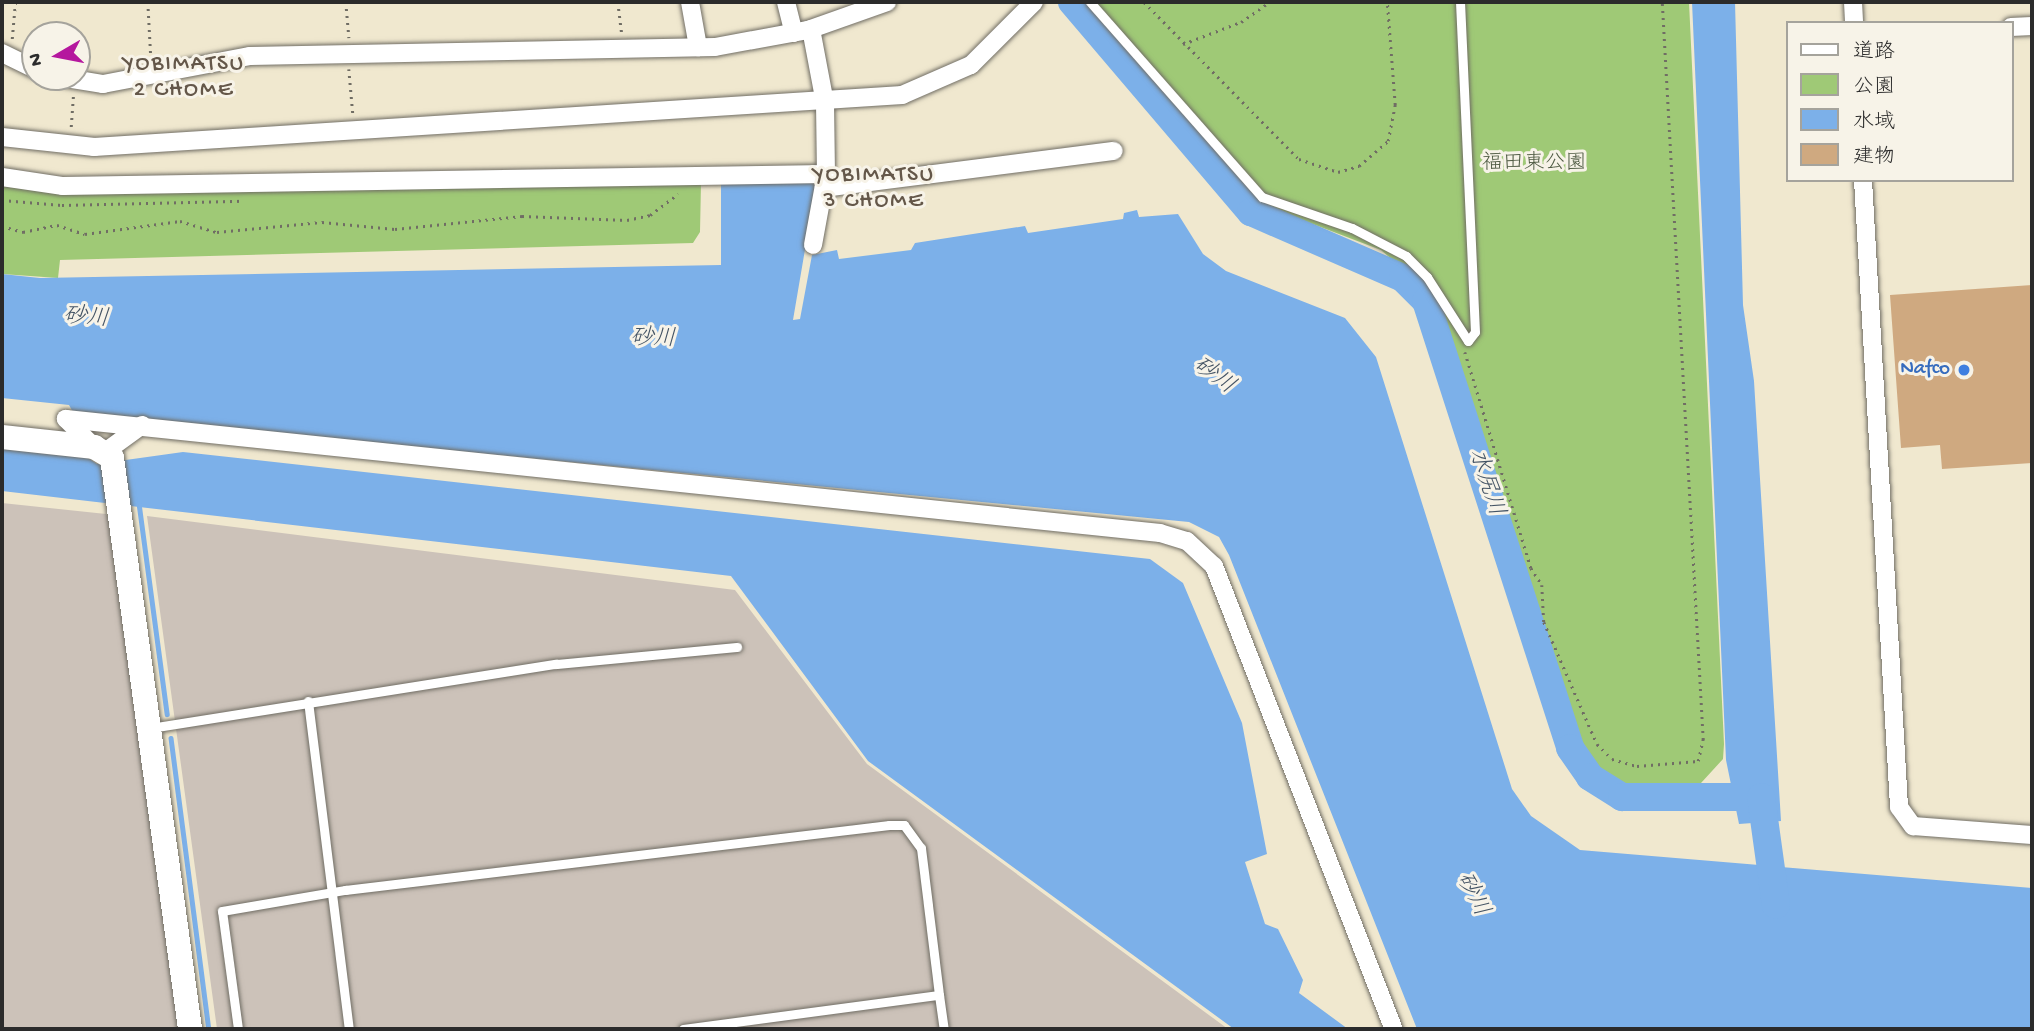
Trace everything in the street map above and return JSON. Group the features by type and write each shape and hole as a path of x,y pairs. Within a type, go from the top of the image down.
{"street":[{"path":"691,2 698,47"},
{"path":"786,2 802,31 825,103 825,181 813,245"},
{"path":"91,82 103,84 250,56 698,47 802,31 887,2"},
{"path":"2,137 70,145 825,103 902,95 942,81 1003,38 1034,2"},
{"path":"1853,2 1854,21"},
{"path":"2013,27 2032,26"},
{"path":"2,177 63,186 825,181 1114,150"},
{"path":"1863,182 1899,807 1913,826 2032,835"},
{"path":"190,1029 155,727 123,525 104,452 66,419 1160,533 1187,541 1214,566 1394,1029"},
{"path":"2,437 104,452 142,425"}],"lane":[{"path":"1090,2 1262,197 1352,228 1406,256 1427,277 1462,338 1473,340 1475,332 1460,2"},
{"path":"155,727 556,664 737,647"},
{"path":"308,701 349,1029"},
{"path":"238,1029 222,912 331,894 904,825 921,848 944,1029"},
{"path":"683,1029 939,995"}],"path":[{"path":"6,55 15,2"},
{"path":"148,2 154,75"},
{"path":"618,2 625,50"},
{"path":"1144,2 1182,44 1299,159 1338,172 1359,166 1388,141 1395,105 1387,2"},
{"path":"1182,44 1241,22 1270,2"},
{"path":"1462,338 1481,415 1542,585 1544,622 1597,744 1612,759 1637,766 1698,761 1703,740 1662,2"},
{"path":"68,91 70,145"},
{"path":"2,226 23,232 57,225 85,234 180,221 218,232 321,222 395,229 522,216 627,220 650,215 677,194"}],"shaded area":[{"path":"2,503 106,514 112,523 180,1029 2,1029"},
{"path":"147,516 735,590 867,764 1228,1029 217,1029"}],"green space":[{"name":"福田東公園","path":"1080,2 1689,2 1724,744 1723,759 1701,783 1635,786 1608,779 1584,759 1433,295 1381,250 1260,204"},
{"path":"701,183 700,232 693,243 60,260 58,278 2,274 2,186 54,193"}],"water":[{"path":"1692,2 1735,2 1743,305 1754,381 1781,821 1739,824 1726,760"},
{"name":"砂川","path":"811,181 816,185 793,320 800,319 812,255 837,250 839,259 911,250 915,243 1025,226 1028,233 1123,219 1124,213 1137,210 1139,217 1178,214 1203,254 1226,271 1345,318 1376,357 1512,789 1531,816 1580,850 2032,888 2032,1029 1417,1029 1229,555 1219,537 1189,522 74,414 69,405 2,398 2,274 40,278 721,265 721,184"},
{"path":"2,448 85,456 97,464 183,452 1150,559 1183,583 1242,723 1267,854 1245,862 1265,924 1278,929 1303,980 1299,993 1348,1029 1234,1029 868,761 731,576 2,491"}],"building":[{"name":"Nafco","path":"2032,285 2032,463 1942,469 1940,445 1901,448 1890,295"}],"waterway":[{"name":"水尻川","path":"1072,2 1251,212 1403,278 1426,301 1570,748 1590,777 1622,797 1761,797 1776,905"},
{"path":"139,503 167,714"},
{"path":"171,738 209,1029"}],"place":[{"name":"Nafco","path":"1964,370"}],"district":[{"name":"YOBIMATSU 2 CHOME","path":"184,78"},
{"name":"YOBIMATSU 3 CHOME","path":"874,189"}]}
